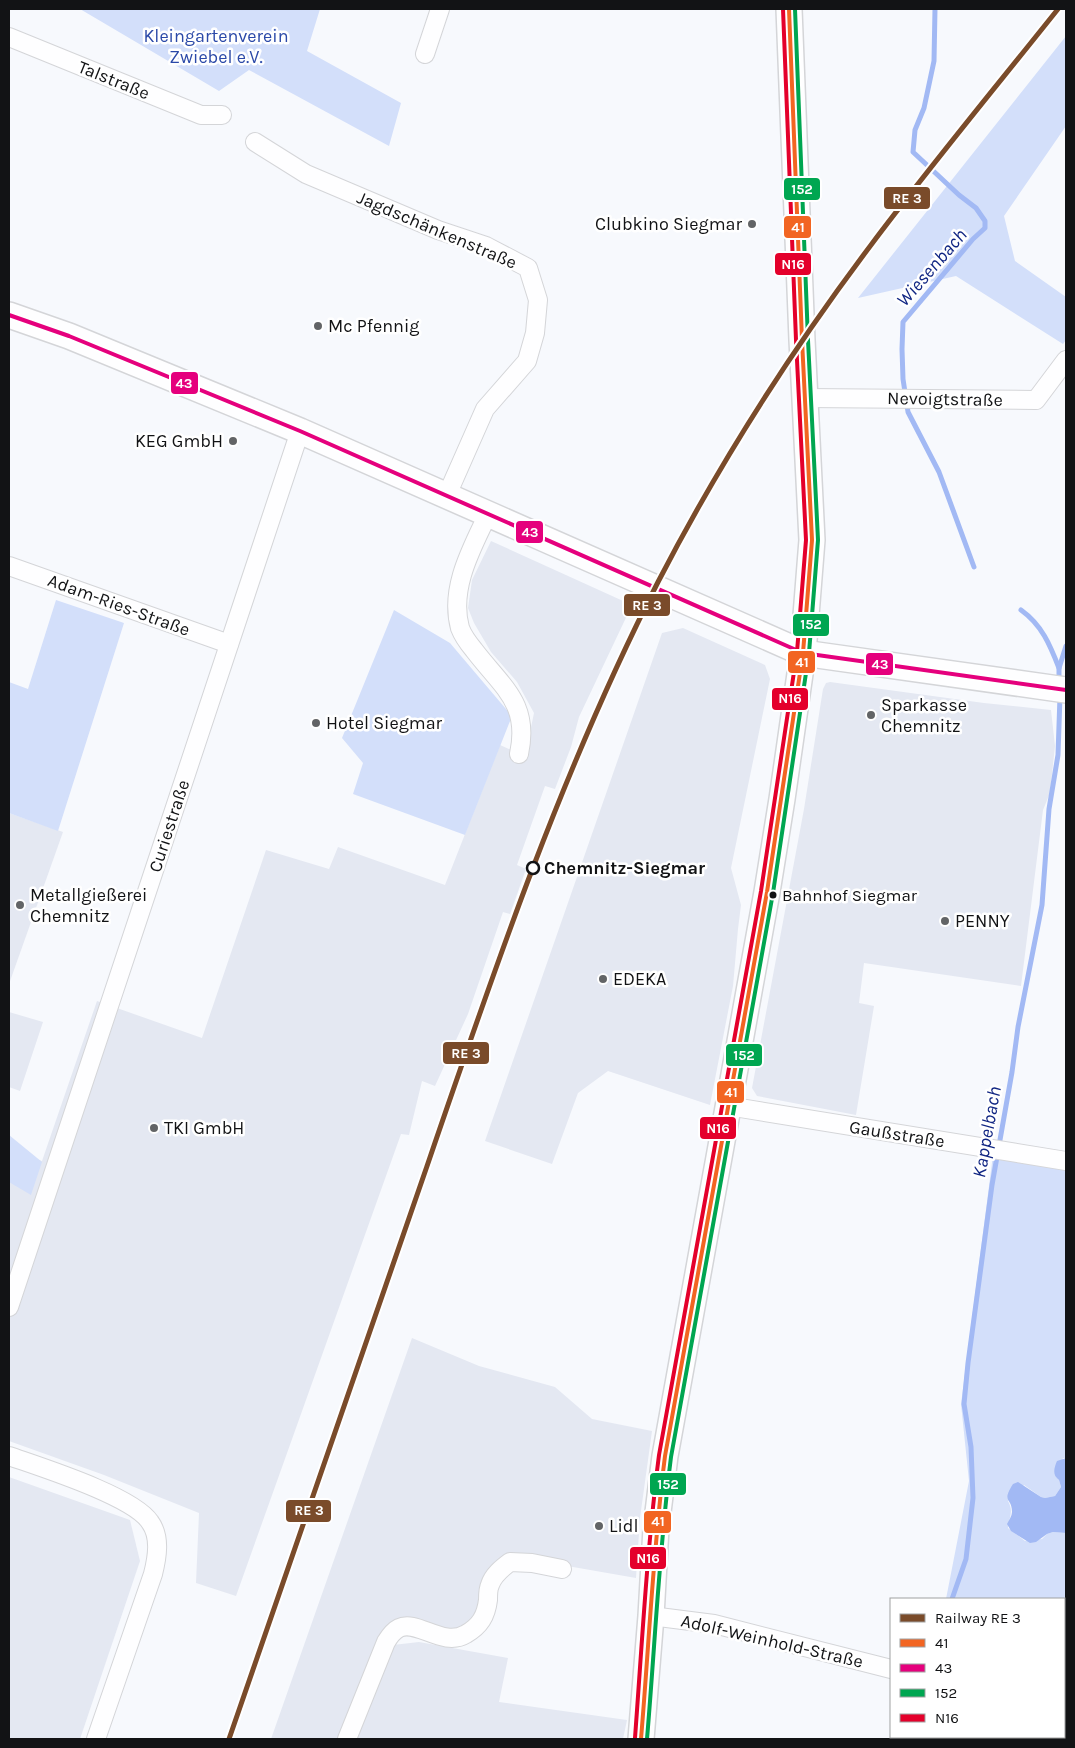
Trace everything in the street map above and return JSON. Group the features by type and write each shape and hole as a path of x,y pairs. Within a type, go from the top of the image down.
{"main road":[{"path":"641,1739 652,1616 656,1528 666,1456 776,836 803,653 812,540 789,9"},
{"path":"9,315 69,336 300,430 803,653 1060,689"}],"street":[{"path":"425,54 440,9"},
{"name":"Talstraße","path":"9,37 201,115 222,115"},
{"name":"Jagdschänkenstraße","path":"255,142 306,174 438,230 486,246 528,268 538,300 535,333 527,361 485,409 447,495"},
{"name":"Nevoigtstraße","path":"805,398 1036,400 1066,360"},
{"name":"Curiestraße","path":"9,1307 300,430"},
{"path":"488,514 466,559 460,579 458,610 460,628 467,641 508,692 519,711 522,727 519,754"},
{"name":"Adam-Ries-Straße","path":"9,566 230,644"},
{"name":"Gaußstraße","path":"728,1106 1066,1161"},
{"path":"9,1456 126,1502 142,1512 151,1523 156,1537 157,1558 153,1574 96,1739"},
{"path":"347,1739 386,1642 392,1633 399,1628 408,1626 454,1639 465,1635 485,1617 489,1585 497,1572 510,1562 532,1563 562,1569"},
{"name":"Adolf-Weinhold-Straße","path":"652,1616 714,1624 890,1669"}],"shaded area":[{"path":"491,541 632,605 579,717 571,747 555,789 545,786 517,865 526,869 510,914 503,912 468,1014 435,1086 422,1081 409,1135 401,1134 236,1596 196,1583 199,1513 104,1475 9,1441 9,1149 42,1161 97,1001 202,1038 266,850 329,869 338,847 445,885 500,745 525,756 534,713 517,682 491,652 474,623 468,608 472,580"},
{"path":"683,628 765,665 770,679 731,868 741,905 733,986 710,1105 608,1071 578,1093 552,1164 485,1141 662,633"},
{"path":"826,683 1051,710 1055,746 1050,793 1043,810 1021,986 864,963 859,1003 874,1006 856,1115 757,1096 752,1088 804,809 823,689"},
{"name":"Metallgießerei Chemnitz","path":"9,813 63,832 9,984"},
{"path":"9,1012 43,1022 20,1091 9,1087"},
{"path":"412,1338 479,1366 555,1387 592,1419 652,1431 640,1518 636,1578 510,1556 494,1563 484,1579 476,1621 464,1633 400,1621 341,1739 271,1739"},
{"path":"9,1477 130,1520 140,1561 80,1739 9,1739"},
{"path":"419,1642 508,1658 499,1702 627,1720 623,1739 354,1739 393,1645"}],"green space":[{"name":"Kleingartenverein Zwiebel e.V.","path":"80,9 320,9 307,51 401,103 389,146 249,70 219,91"},
{"path":"1066,36 1066,126 1004,216 1015,261 1066,297 1066,340 1063,344 956,276 858,298"},
{"path":"56,600 124,623 58,831 9,813 9,682 28,689"},
{"path":"394,610 450,643 512,716 465,835 353,794 363,763 342,738"},
{"path":"9,1135 42,1162 31,1195 9,1182"},
{"path":"993,1155 1066,1169 1066,1458 1063,1458 1056,1477 1061,1487 1055,1496 1041,1497 1024,1485 1008,1501 1011,1511 1008,1528 1025,1541 1042,1539 1047,1534 1053,1532 1066,1533 1066,1739 916,1738 1065,1738 1065,1598 946,1598 969,1481 961,1404"}],"water":[{"path":"1066,1458 1066,1533 1053,1532 1036,1542 1030,1543 1011,1531 1007,1524 1012,1512 1012,1507 1007,1497 1008,1494 1013,1484 1018,1482 1041,1497 1055,1496 1061,1487 1059,1480 1054,1474 1055,1466 1057,1461"}],"waterway":[{"name":"Wiesenbach","path":"935,9 934,61 924,108 915,130 913,152 959,195 976,208 985,221 985,228 973,239 903,322 903,379 908,412 939,472 974,567"},
{"name":"Wiesenbach","path":"1021,610 1040,629 1049,643 1059,668"},
{"name":"Wiesenbach","path":"1059,682 1059,668 1066,646"},
{"name":"Kappelbach","path":"952,1598 966,1559 973,1498 971,1447 964,1404 968,1363 992,1185 1018,1027 1042,905 1049,809 1058,755 1060,696"}],"transit line":[{"name":"N16","path":"635,1738 648,1561 659,1455 761,891 797,652 806,540 783,9"},
{"name":"41","path":"641,1739 654,1562 665,1456 767,892 803,653 812,540 789,9"},
{"name":"152","path":"647,1739 660,1563 671,1457 773,893 809,653 818,540 795,9"},
{"path":"229,1739 504,945 560,798 623,653 681,538 731,451 785,367 841,285 894,215 1058,9"},
{"name":"43","path":"9,315 69,336 300,431 803,653 1066,690"}],"place":[{"name":"Clubkino Siegmar","path":"752,224"},
{"name":"Mc Pfennig","path":"318,326"},
{"name":"KEG GmbH","path":"233,441"},
{"name":"Sparkasse Chemnitz","path":"871,715"},
{"name":"Hotel Siegmar","path":"316,723"},
{"name":"Chemnitz-Siegmar","path":"533,868"},
{"name":"Bahnhof Siegmar","path":"773,895"},
{"name":"Metallgießerei Chemnitz","path":"20,905"},
{"name":"PENNY","path":"945,921"},
{"name":"EDEKA","path":"603,979"},
{"name":"TKI GmbH","path":"154,1128"},
{"name":"Lidl","path":"599,1526"}]}
